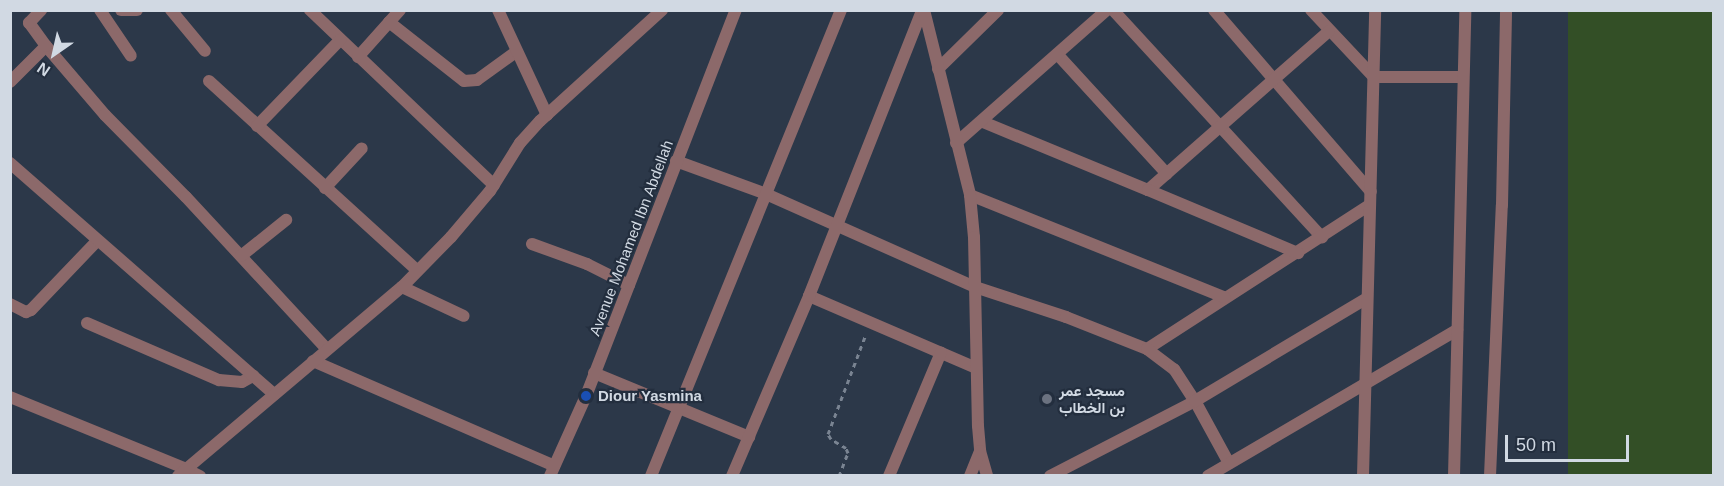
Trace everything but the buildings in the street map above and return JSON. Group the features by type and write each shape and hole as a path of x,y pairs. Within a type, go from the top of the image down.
{"street":[{"path":"41,10 29,23 46,46 105,115 327,349"},
{"path":"100,10 131,56"},
{"path":"121,10 137,10"},
{"path":"171,10 205,51"},
{"path":"310,10 494,185"},
{"path":"358,57 400,10"},
{"path":"498,10 547,115"},
{"path":"182,472 402,286 452,237 494,185 520,143 547,115 662,10"},
{"name":"Avenue Mohamed Ibn Abdellah","path":"552,471 594,373 736,10"},
{"path":"651,476 841,10"},
{"path":"923,10 970,195 980,451 987,476"},
{"path":"732,476 809,296 923,10"},
{"path":"938,69 998,10"},
{"path":"956,143 983,122 1107,10"},
{"path":"1113,10 1219,128 1322,237"},
{"path":"1214,10 1275,79 1370,199"},
{"path":"1311,10 1374,77 1463,77"},
{"path":"1362,475 1375,10"},
{"path":"1454,476 1465,10"},
{"path":"1490,476 1502,205 1506,10"},
{"path":"389,22 464,81 477,80 517,51"},
{"path":"1148,190 1329,31"},
{"path":"257,126 340,40"},
{"path":"10,82 46,46"},
{"path":"1058,55 1167,174"},
{"path":"209,81 417,270"},
{"path":"983,122 1298,253"},
{"path":"325,188 362,148"},
{"path":"676,161 766,194 975,286 1065,317 1147,349 1166,361 1195,400 1229,463"},
{"path":"10,163 274,394"},
{"path":"970,195 1224,297"},
{"path":"1147,349 1224,297 1322,237 1370,199"},
{"path":"241,256 286,220"},
{"path":"10,304 26,312 31,310 97,241"},
{"path":"532,244 587,264 629,285"},
{"path":"402,286 464,316"},
{"path":"809,296 976,368"},
{"path":"1050,476 1195,400 1367,298"},
{"path":"87,323 219,380 242,382 254,376"},
{"path":"1208,476 1457,330"},
{"path":"889,476 941,352"},
{"path":"313,361 552,471"},
{"path":"594,373 749,437"},
{"path":"10,397 182,472 200,476"},
{"path":"970,476 980,451"}],"path":[{"path":"845,476 839,474 847,450 831,439 828,434 870,323"}],"green space":[{"path":"1568,11 1713,11 1713,475 1568,475"}],"place":[{"name":"Diour Yasmina","path":"586,396"},
{"name":"مسجد عمر بن الخطاب","path":"1047,399"}]}
